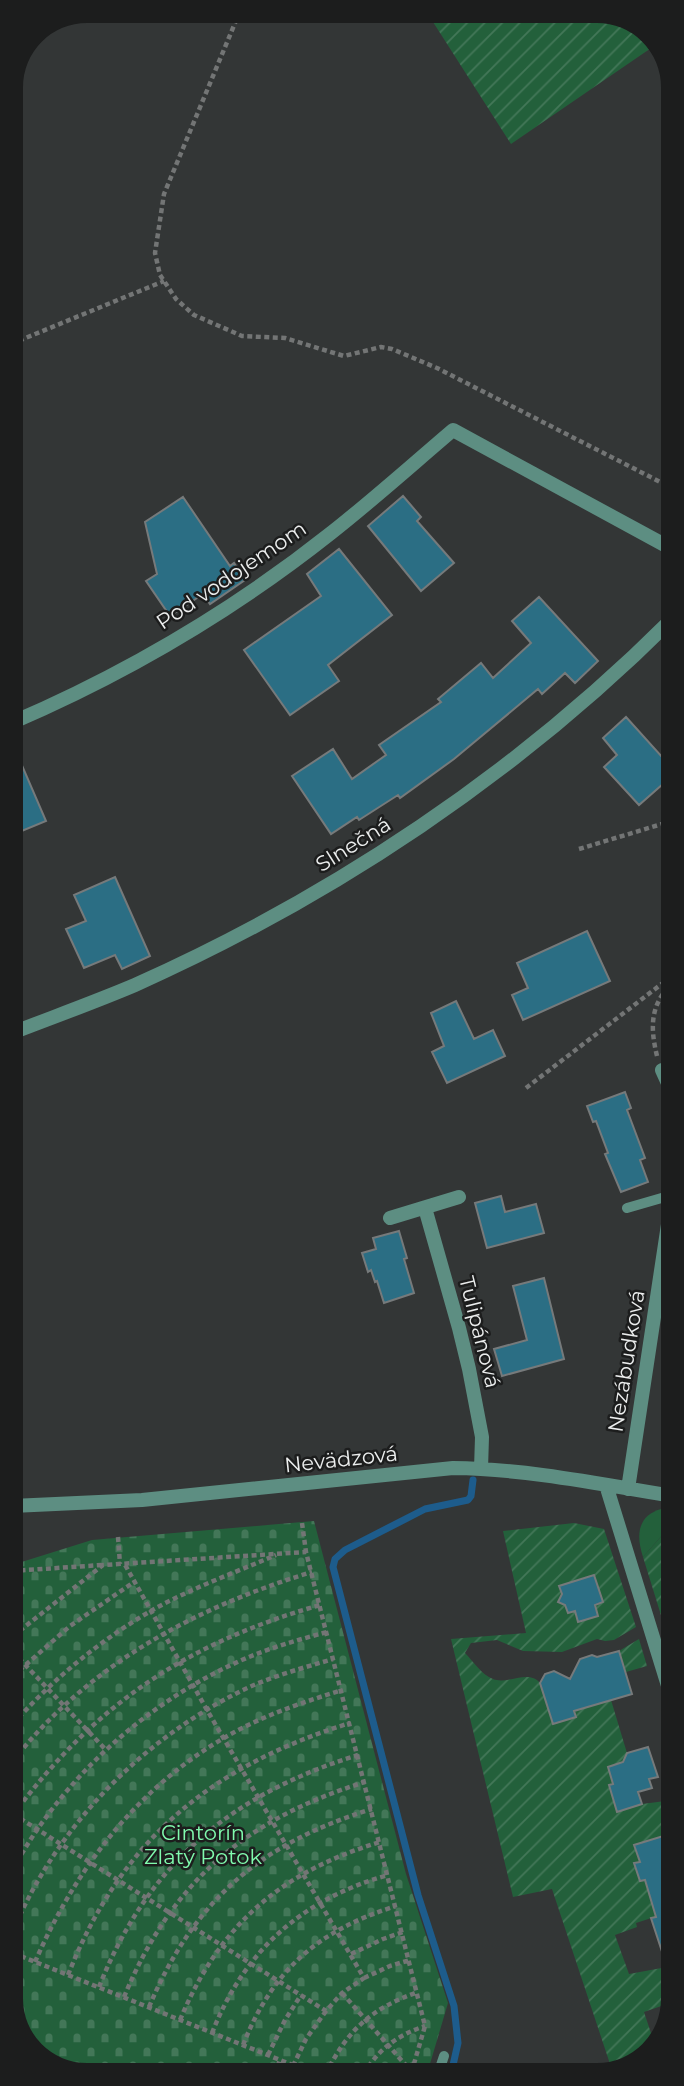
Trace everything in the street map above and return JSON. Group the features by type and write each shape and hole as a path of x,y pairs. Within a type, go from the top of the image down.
{"street":[{"name":"Pod vodojemom","path":"23,717 148,656 228,607 330,534 453,430 661,543"},
{"name":"Slnečná","path":"23,1029 183,963 293,906 356,868 426,823 539,738 584,702 661,629"},
{"path":"390,1218 460,1197"},
{"name":"Tulipánová","path":"425,1208 469,1369 482,1437 481,1469"},
{"name":"Nezábudková","path":"628,1489 661,1275"},
{"name":"Nevädzová","path":"23,1505 142,1500 414,1472 481,1469 661,1494"},
{"path":"606,1485 661,1663"}],"lane":[{"name":"Nezábudková","path":"627,1208 661,1200"},
{"path":"441,2063 443,2056"}],"path":[{"path":"235,23 164,194 155,253 160,275 176,299 194,315 242,336 285,338 344,356 382,347 403,354 437,368 661,483"},
{"path":"23,339 164,281"},
{"path":"579,849 661,824"},
{"path":"526,1088 661,984"},
{"path":"661,996 654,1007 653,1032 661,1066"},
{"path":"302,1523 306,1552 418,1992 425,2026 414,2063"},
{"path":"118,1537 122,1563 364,1978"},
{"path":"23,1570 306,1552"},
{"path":"23,1713 47,1688 96,1647 150,1611 280,1553"},
{"path":"23,1628 103,1565"},
{"path":"23,1750 64,1706 103,1673 163,1632 229,1601 312,1572"},
{"path":"107,1750 24,1664 70,1626 134,1582"},
{"path":"23,1803 87,1730 132,1693 179,1661 264,1622 320,1605"},
{"path":"23,1852 36,1829 79,1777 141,1720 193,1685 256,1654 327,1632"},
{"path":"23,1911 61,1844 96,1800 163,1739 207,1710 268,1680 333,1659"},
{"path":"36,1962 62,1905 89,1862 146,1797 190,1760 224,1738 283,1709 342,1690"},
{"path":"68,1975 93,1918 118,1880 161,1829 210,1787 241,1767 300,1740 350,1723"},
{"path":"99,1987 122,1935 145,1898 169,1868 194,1844 257,1796 308,1772 358,1755"},
{"path":"124,1997 145,1951 169,1912 206,1870 271,1820 314,1799 365,1782"},
{"path":"149,2007 176,1951 193,1927 243,1874 285,1844 340,1819 372,1809"},
{"path":"23,1821 326,2011"},
{"path":"180,2020 206,1966 221,1945 257,1907 302,1873 348,1852 380,1842"},
{"path":"212,2033 223,2006 250,1963 281,1930 319,1902 346,1889 388,1875"},
{"path":"243,2045 257,2014 278,1980 306,1952 336,1930 396,1906"},
{"path":"351,1954 403,1933"},
{"path":"23,1958 286,2063"},
{"path":"294,2063 306,2039 342,1993 364,1978 410,1960"},
{"path":"332,2063 337,2052 365,2019 390,2003 418,1992"},
{"path":"342,1993 402,2063"},
{"path":"268,2055 301,1995"},
{"path":"373,2063 387,2045 409,2031 425,2026"}],"green space":[{"path":"434,23 602,23 633,34 649,50 511,144"},
{"path":"661,1509 661,1537 643,1557 639,1542 640,1528 653,1512"},
{"name":"Cintorín Zlatý Potok","path":"314,1521 406,1874 448,2003 430,2063 82,2063 51,2052 31,2031 23,2008 23,1562 92,1540"},
{"path":"574,1523 604,1529 636,1627 614,1640 597,1639 562,1652 523,1651 497,1640 471,1643 465,1653 481,1671 493,1679 535,1679 544,1691 554,1724 576,1717 574,1711 611,1700 627,1753 623,1762 608,1767 613,1784 642,1804 661,1802 661,1837 635,1845 640,1862 635,1864 640,1881 645,1880 649,1891 661,1887 661,1915 636,1923 637,1927 615,1935 629,1974 661,1968 660,2006 644,2012 651,2034 648,2038 626,2057 609,2062 552,1889 513,1897 451,1639 526,1633 503,1531"},
{"path":"661,1537 661,1615 643,1557"},
{"path":"639,1639 647,1666 626,1672 619,1651"}],"building":[{"path":"403,496 421,517 417,521 454,563 421,591 368,526"},
{"path":"183,497 230,566 234,563 245,580 210,604 203,594 170,616 146,581 157,574 145,522"},
{"path":"339,549 392,615 328,665 339,681 290,715 244,650 321,596 307,574"},
{"path":"539,597 598,661 575,683 565,673 542,694 538,689 454,759 400,798 398,795 331,834 292,776 333,749 352,779 386,755 379,745 441,702 438,699 481,663 493,678 531,643 512,621"},
{"path":"626,717 661,756 661,786 639,805 604,767 617,755 603,738"},
{"path":"23,768 46,821 23,830"},
{"path":"115,877 150,956 122,969 115,955 84,968 66,929 86,921 74,895"},
{"path":"587,931 610,981 523,1020 512,995 528,988 517,963"},
{"path":"456,1001 474,1039 493,1030 505,1056 447,1083 432,1052 444,1046 431,1013"},
{"path":"625,1092 631,1108 627,1110 645,1158 640,1160 648,1182 621,1192 605,1154 608,1153 596,1121 593,1122 587,1106"},
{"path":"501,1196 505,1212 536,1204 544,1233 487,1248 475,1203"},
{"path":"399,1231 414,1293 384,1303 377,1281 375,1282 371,1270 368,1272 362,1253 376,1249 373,1238"},
{"path":"544,1278 564,1359 502,1376 494,1349 527,1340 513,1286"},
{"path":"594,1575 603,1602 595,1605 598,1616 578,1622 575,1611 568,1613 565,1605 558,1602 562,1594 559,1586"},
{"path":"619,1651 632,1694 574,1711 576,1717 553,1724 540,1683 545,1674 554,1671 570,1679 580,1659"},
{"path":"648,1747 658,1777 649,1779 652,1788 638,1792 642,1804 617,1812 609,1785 613,1784 608,1767 623,1762 627,1753"},
{"path":"661,1837 661,1949 651,1918 656,1917 645,1880 640,1881 634,1863 640,1862 634,1845"}],"waterway":[{"path":"453,2063 458,2043 454,2006 418,1895 333,1567 335,1559 345,1550 425,1509 468,1500 473,1480"}]}
